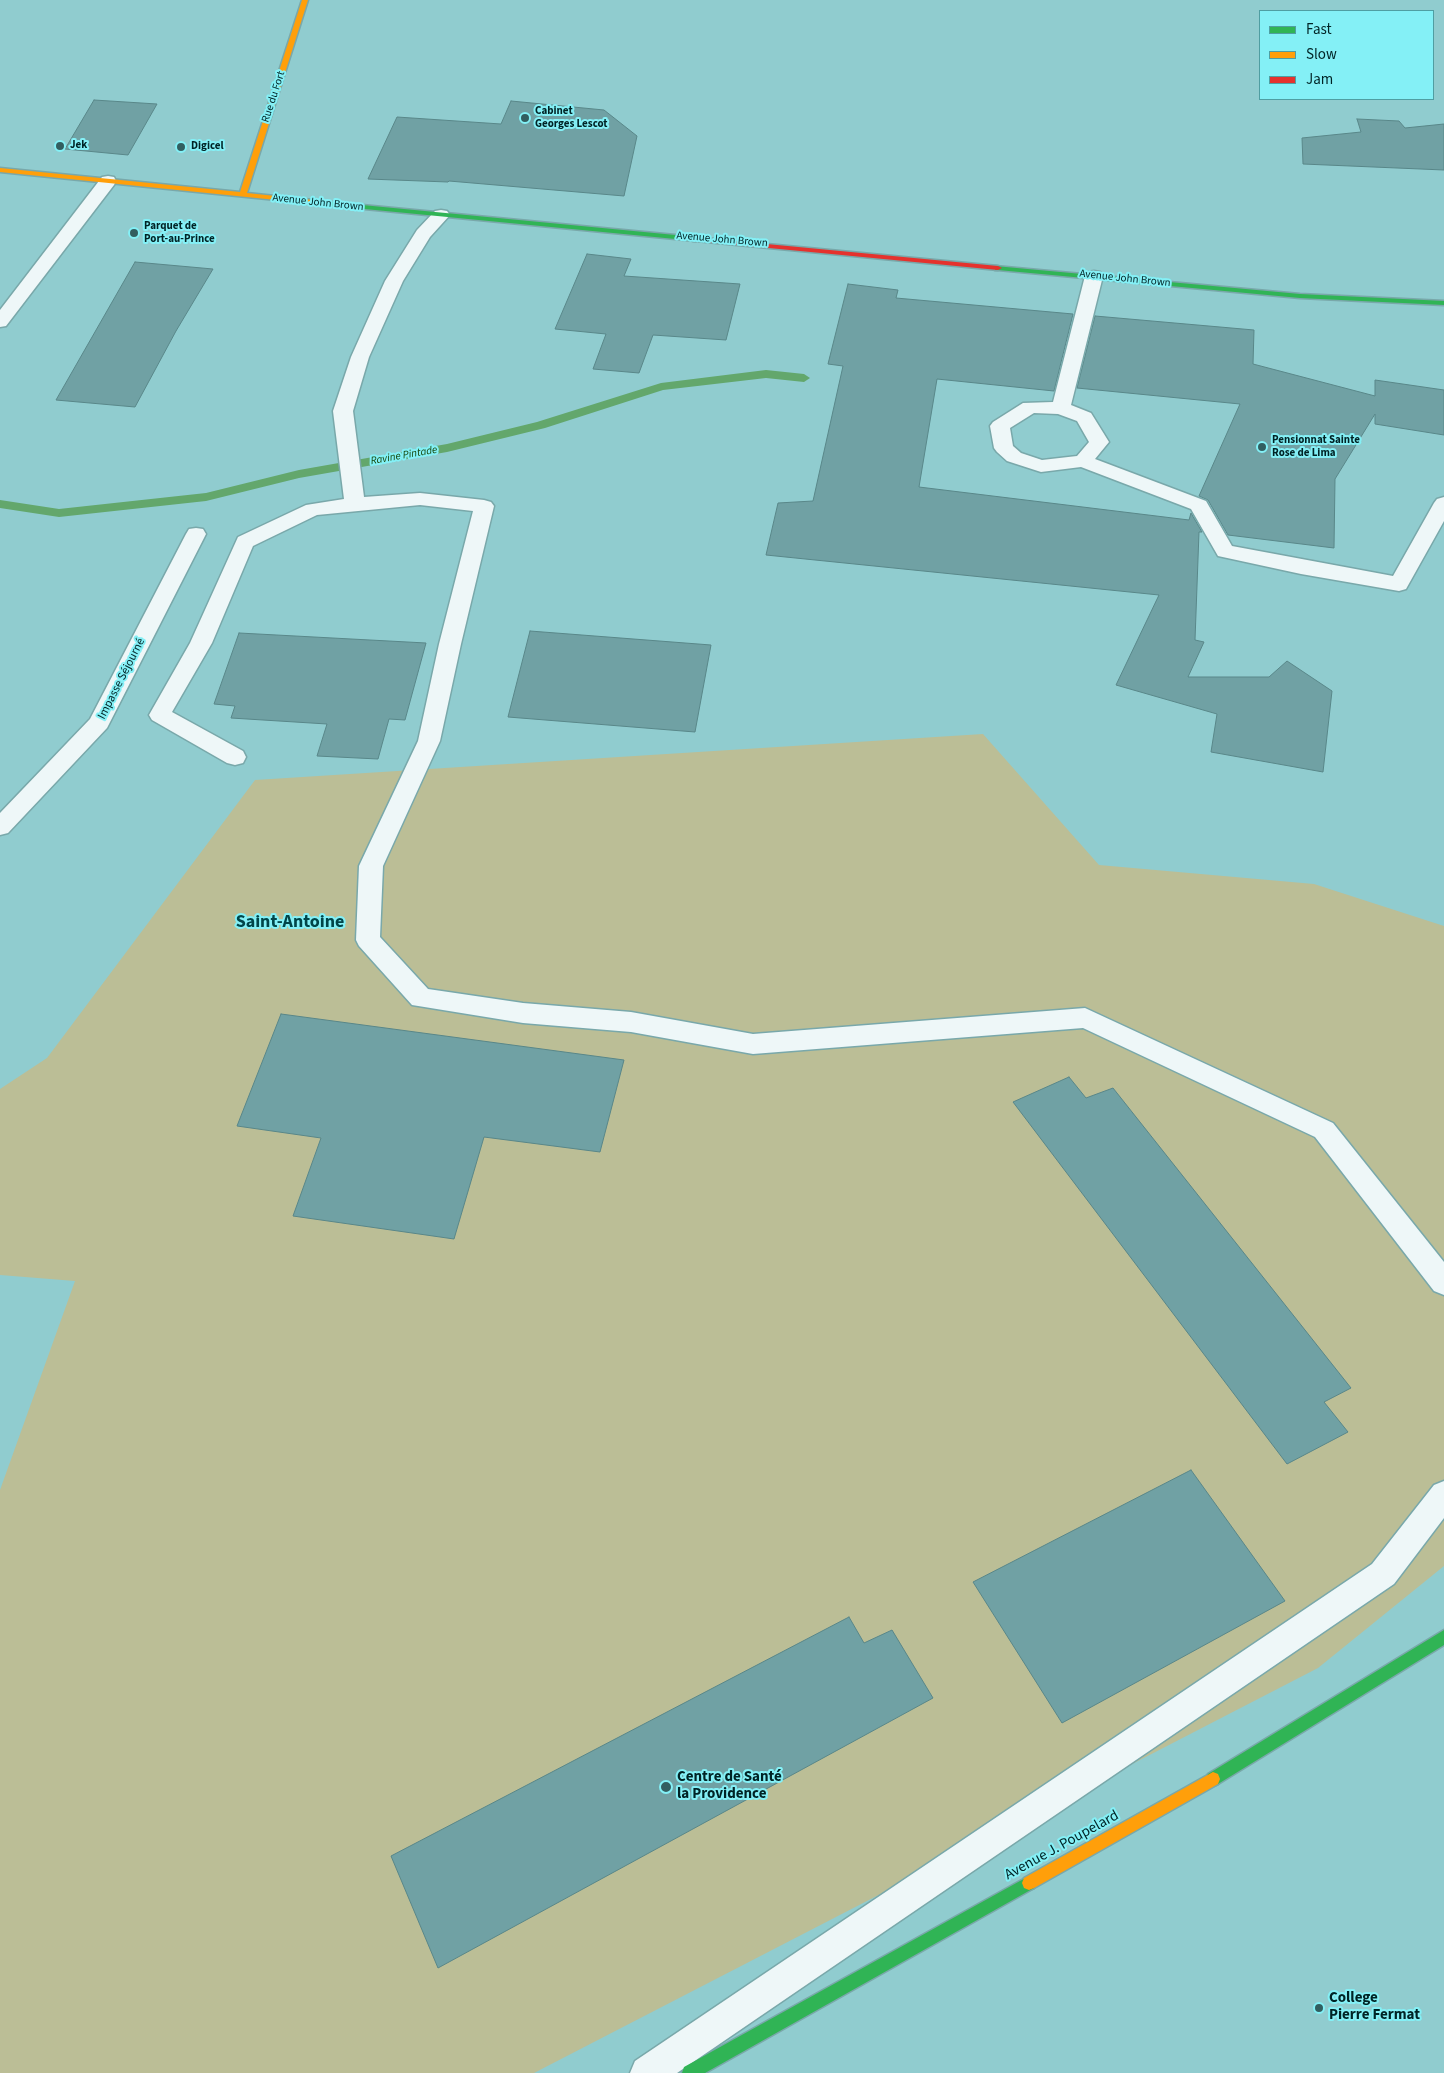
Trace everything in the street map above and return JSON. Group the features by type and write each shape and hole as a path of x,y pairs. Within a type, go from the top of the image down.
{"main road":[{"name":"Rue du Fort","path":"243,195 305,0"},
{"name":"Avenue John Brown","path":"0,170 441,215 1300,296 1444,302"},
{"name":"Avenue J. Poupelard","path":"690,2073 1220,1774 1444,1637"}],"lane":[{"path":"0,322 108,180"},
{"path":"354,498 348,437 343,411 360,357 394,280 423,234 441,215"},
{"path":"1061,408 1094,276"},
{"path":"1083,460 1099,442 1084,417 1061,408 1030,407 1000,426 1004,448 1014,457 1041,466 1083,460 1199,505 1225,551 1301,567 1399,584 1444,503"},
{"path":"235,758 160,715 201,643 245,542 313,509 354,498 420,499 484,506 450,644 429,741 371,866 368,940 422,998 523,1013 631,1022 753,1044 1085,1018 1324,1130 1444,1283"},
{"name":"Impasse Séjourné","path":"0,827 99,723 196,534"},
{"path":"647,2073 1383,1574 1444,1495"}],"green space":[{"path":"983,734 1099,865 1314,884 1444,926 1444,1566 1318,1668 534,2073 0,2073 0,1490 75,1281 0,1275 0,1089 47,1058 255,780"}],"building":[{"path":"94,100 157,104 128,155 65,149"},
{"path":"511,101 604,110 637,136 624,196 449,181 368,179 397,117 501,124"},
{"path":"1357,119 1399,121 1405,128 1444,124 1444,170 1303,164 1302,138 1361,132"},
{"path":"587,254 631,259 624,276 740,284 726,340 653,335 639,373 593,369 606,334 555,329"},
{"path":"135,262 213,269 176,331 135,407 56,400"},
{"path":"848,284 898,290 896,298 1073,314 1054,391 937,379 919,487 1189,520 1191,513 1202,532 1199,532 1195,640 1204,642 1188,677 1269,677 1287,661 1332,691 1323,772 1211,752 1217,714 1116,685 1159,595 766,555 778,503 813,501 843,366 828,364"},
{"path":"1095,316 1254,330 1253,364 1375,396 1375,380 1444,390 1444,435 1375,424 1375,414 1335,479 1334,548 1228,535 1208,500 1199,496 1240,404 1077,388"},
{"path":"530,631 711,645 695,732 508,717"},
{"path":"239,633 426,643 405,720 389,719 378,759 317,756 327,724 231,718 235,706 214,704"},
{"path":"281,1014 624,1060 600,1152 484,1137 454,1239 293,1216 321,1138 237,1126"},
{"path":"1069,1077 1086,1098 1113,1088 1351,1388 1324,1402 1348,1432 1287,1464 1013,1102"},
{"path":"1191,1470 1285,1601 1062,1723 973,1582"},
{"path":"849,1617 864,1643 892,1630 933,1698 438,1968 391,1856"}],"waterway":[{"name":"Ravine Pintade","path":"0,504 59,513 206,497 299,474 447,448 541,425 661,387 766,374 804,378"}],"traffic: fast":[{"path":"313,202 696,239"},
{"path":"998,268 1300,296 1444,303"},
{"path":"1213,1779 1444,1637"},
{"path":"690,2073 1029,1883"}],"traffic: slow":[{"path":"243,195 305,0"},
{"path":"0,170 313,202"},
{"path":"1029,1883 1213,1779"}],"traffic: jam":[{"path":"696,239 998,268"}],"place":[{"name":"Cabinet Georges Lescot","path":"525,118"},
{"name":"Jek","path":"60,146"},
{"name":"Digicel","path":"181,147"},
{"name":"Parquet de Port-au-Prince","path":"134,233"},
{"name":"Pensionnat Sainte Rose de Lima","path":"1262,447"},
{"name":"Centre de Santé la Providence","path":"666,1787"},
{"name":"College Pierre Fermat","path":"1319,2008"}],"district":[{"name":"Saint-Antoine","path":"290,923"}]}
